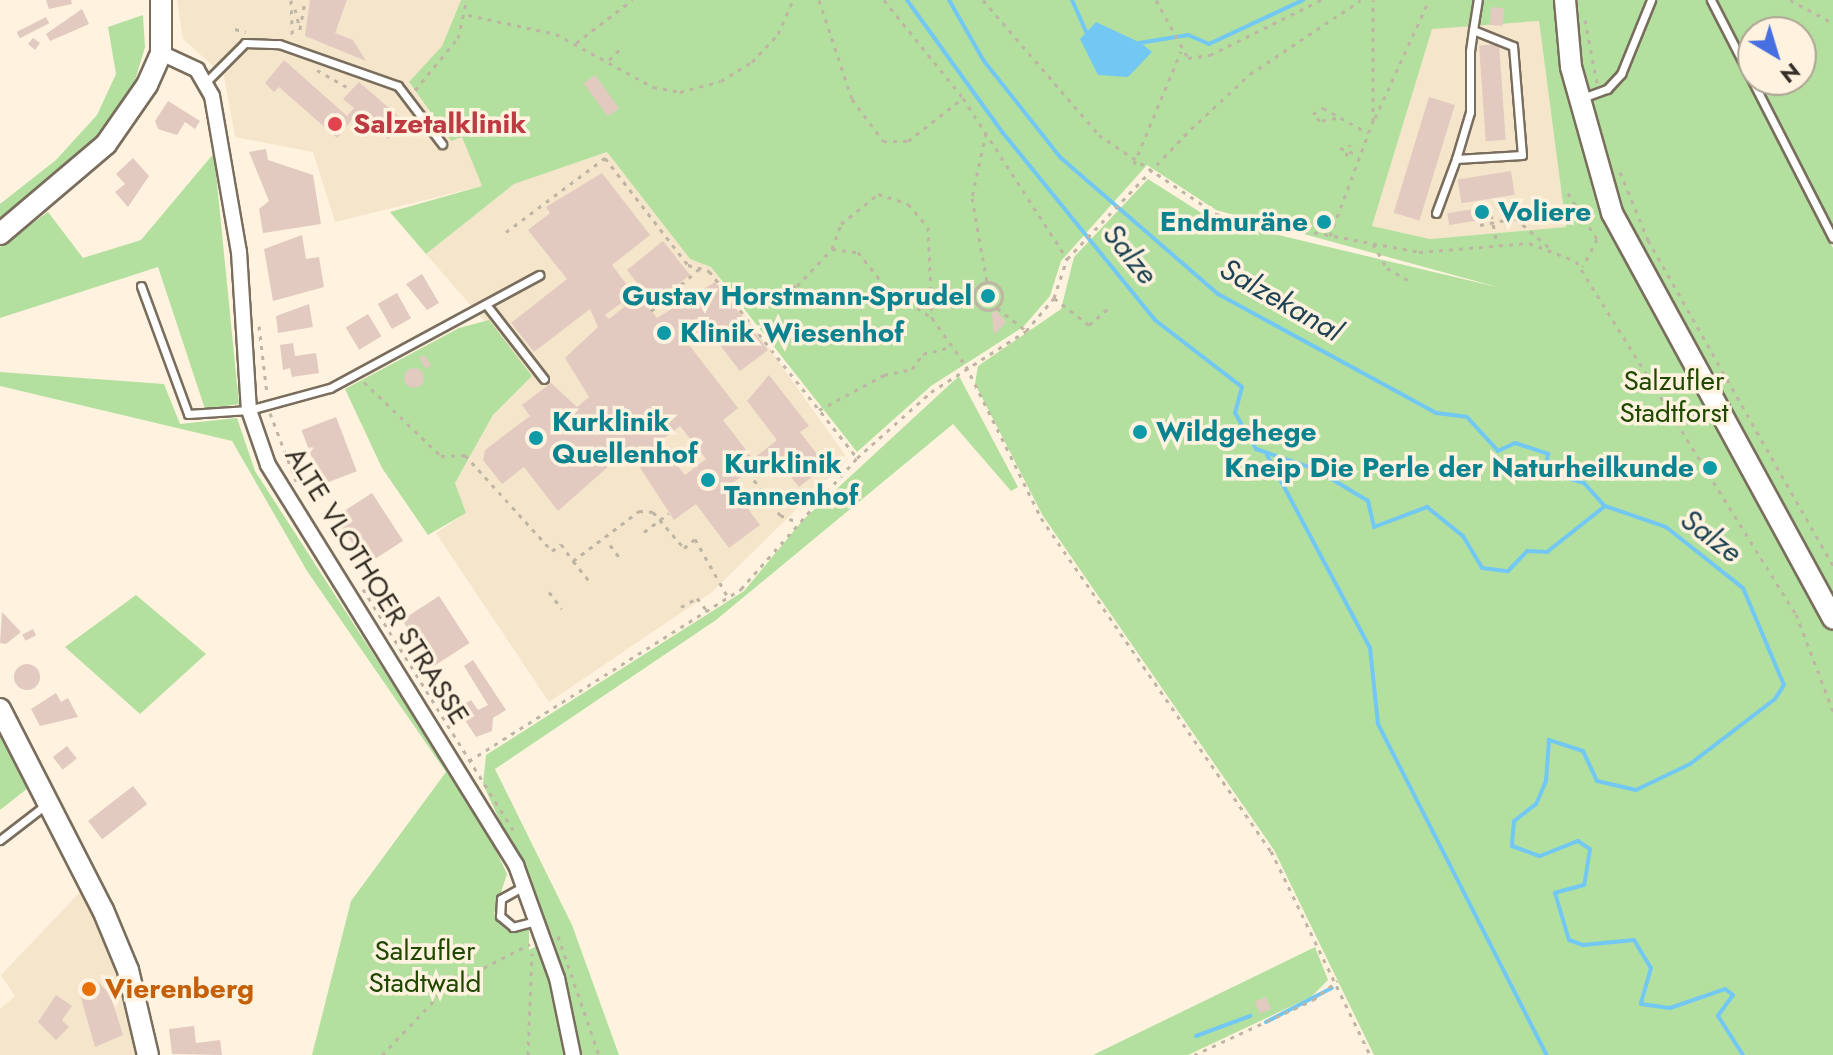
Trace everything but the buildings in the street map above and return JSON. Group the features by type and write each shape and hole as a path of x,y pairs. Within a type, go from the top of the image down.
{"main road":[{"path":"0,234 106,144 161,53 161,0"},
{"path":"1565,0 1589,96 1612,213 1833,619"},
{"path":"0,709 49,802 128,970 148,1055"}],"street":[{"path":"161,53 206,82"},
{"name":"ALTE VLOTHOER STRASSE","path":"206,82 239,252 249,410 288,502 459,767 524,886 573,1055"}],"lane":[{"path":"1436,213 1470,112 1473,30 1478,0"},
{"path":"1589,96 1621,74 1651,0"},
{"path":"1711,0 1833,238"},
{"path":"1456,159 1522,155 1513,46 1473,30"},
{"path":"206,82 245,43 290,48 410,96 442,144"},
{"path":"141,286 188,414 249,410 359,376 488,307 539,275"},
{"path":"488,307 544,379"},
{"path":"0,840 49,802"},
{"path":"524,886 501,899 500,916 513,927 536,921"}],"path":[{"path":"291,0 300,29 305,0"},
{"path":"410,96 446,57 468,15 467,0"},
{"path":"576,43 632,0"},
{"path":"468,15 507,18 576,43 653,87 706,87 766,49 793,0"},
{"path":"819,0 852,99 883,141 908,141 963,98"},
{"path":"884,0 963,98 1067,259"},
{"path":"983,0 1054,88 1134,164 1216,214 1419,252 1497,244 1552,250"},
{"path":"1156,0 1177,44 1188,58 1210,55 1321,0"},
{"path":"1348,0 1354,5"},
{"path":"474,758 729,599 857,458 966,366 1026,331 1054,298 1067,259 1148,173 1250,74 1361,0"},
{"path":"1373,0 1373,121"},
{"path":"1329,237 1373,121 1429,0"},
{"path":"1790,0 1833,23"},
{"path":"290,48 295,9"},
{"path":"1584,11 1589,96"},
{"path":"609,60 623,46"},
{"path":"1134,164 1181,51"},
{"path":"311,67 352,90"},
{"path":"1336,118 1320,121 1313,114 1323,108 1336,118 1368,133"},
{"path":"986,131 972,198 987,282 974,300 983,310 997,308 1026,331"},
{"path":"1346,156 1350,145"},
{"path":"1340,148 1360,155"},
{"path":"1614,157 1648,240 1833,566"},
{"path":"506,232 605,158 688,265 700,268 732,299 857,458"},
{"path":"1568,193 1597,239 1583,267"},
{"path":"732,299 797,286 832,249 841,224 878,194 908,204 931,238 932,318"},
{"path":"1514,204 1515,218 1552,250 1583,267 1708,481 1796,614 1833,711"},
{"path":"1489,205 1497,244"},
{"path":"1480,225 1515,218"},
{"path":"1373,244 1387,268 1408,280"},
{"path":"832,249 858,252 884,285 932,318 966,366 1041,518 1271,851 1337,981 1370,1055"},
{"path":"651,311 700,268"},
{"path":"987,282 1001,291 997,308"},
{"path":"1054,298 1089,325 1112,305"},
{"path":"258,315 269,405 301,490"},
{"path":"819,410 884,375 912,369 923,354 952,347"},
{"path":"359,376 441,456 465,455 552,551 561,544 590,582"},
{"path":"748,472 780,515 797,522"},
{"path":"573,561 639,511 660,520 684,548 695,539 729,599"},
{"path":"644,532 669,513"},
{"path":"610,545 619,557"},
{"path":"361,585 489,784"},
{"path":"549,592 562,609"},
{"path":"681,607 697,598 709,614"},
{"path":"554,930 571,958 599,1055"},
{"path":"382,1055 448,986 534,942 525,1003 528,1055"},
{"path":"1194,1055 1313,1000 1337,981"}],"shaded area":[{"name":"Salzetalklinik","path":"177,0 461,0 442,46 409,83 451,141 462,136 482,186 335,222 313,152 235,137 224,76 183,39"},
{"path":"1539,21 1566,227 1430,239 1372,226 1432,28"},
{"path":"607,152 689,258 711,267 848,459 712,592 549,702 436,533 466,513 455,483 493,415 532,376 426,254 514,184"},
{"path":"81,891 120,977 136,1055 0,1055 0,1009 15,996 1,975"}],"green space":[{"name":"Salzufler Stadtforst","path":"461,0 1710,0 1737,54 1737,96 1758,96 1833,248 1833,1055 1374,1055 1274,850 1043,516 975,384 978,366 1061,309 1074,257 1148,179 1211,219 1501,288 1216,210 1147,165 1061,261 1050,296 1023,327 931,386 857,452 711,267 690,259 607,152 514,184 426,254 390,212 482,186 462,137 451,141 409,82 442,46","holes":["1539,21 1566,227 1430,239 1372,226 1432,29"]},
{"path":"1715,0 1833,0 1833,228 1765,96 1817,96 1817,16 1737,16 1737,42"},
{"path":"143,15 145,47 134,84 96,138 0,218 0,204 56,160 97,115 116,74 108,27"},
{"path":"214,153 239,404 205,409 158,267 0,318 0,247 48,212 83,258 141,240"},
{"path":"489,320 532,376 493,415 455,483 466,513 428,535 382,468 345,389 459,328"},
{"name":"Salzufler Stadtwald","path":"0,372 164,384 180,424 237,418 255,471 486,829 507,874 494,914 506,930 529,930 529,950 553,938 483,784 486,755 744,591 803,520 959,376 1018,487 1011,491 953,424 716,620 495,769 572,925 619,1055 312,1055 351,901 446,772 307,571 232,441 0,386"},
{"path":"136,595 206,654 140,714 65,647"},
{"path":"0,735 28,788 0,810"},
{"path":"1315,947 1328,980 1311,997 1188,1055 1093,1055"}],"water":[{"path":"1096,22 1141,43 1152,52 1128,77 1098,75 1080,39"}],"waterway":[{"name":"Salze","path":"907,0 1003,133 1155,320 1242,387 1235,413 1256,449 1315,469 1368,501 1374,527 1427,507 1463,536 1482,568 1508,571 1527,551 1547,552 1605,506 1666,527 1743,588 1784,685 1775,699 1690,764 1636,790 1597,781 1583,751 1549,740 1546,781 1536,804 1514,821 1512,846 1540,856 1578,841 1590,849 1584,885 1555,893 1569,940 1583,945 1634,940 1651,968 1641,1004 1670,1008 1725,989 1733,995 1718,1016 1743,1055"},
{"name":"Salzekanal","path":"949,0 984,61 1061,158 1218,294 1436,413 1467,417 1498,451 1515,443 1548,454 1545,471 1584,483 1605,506"},
{"path":"1072,0 1086,32"},
{"path":"1139,43 1188,35 1209,44 1303,0"},
{"path":"1267,455 1370,648 1378,724 1547,1055"},
{"path":"1266,1022 1332,988"},
{"path":"1196,1036 1250,1016"}],"place":[{"name":"Salzetalklinik","path":"335,124"},
{"name":"Voliere","path":"1482,212"},
{"name":"Endmuräne","path":"1324,222"},
{"name":"Gustav Horstmann-Sprudel","path":"988,296"},
{"name":"Klinik Wiesenhof","path":"664,333"},
{"name":"Wildgehege","path":"1140,432"},
{"name":"Kurklinik Quellenhof","path":"536,438"},
{"name":"Kneip Die Perle der Naturheilkunde","path":"1710,468"},
{"name":"Kurklinik Tannenhof","path":"708,480"},
{"name":"Vierenberg","path":"89,989"}]}
